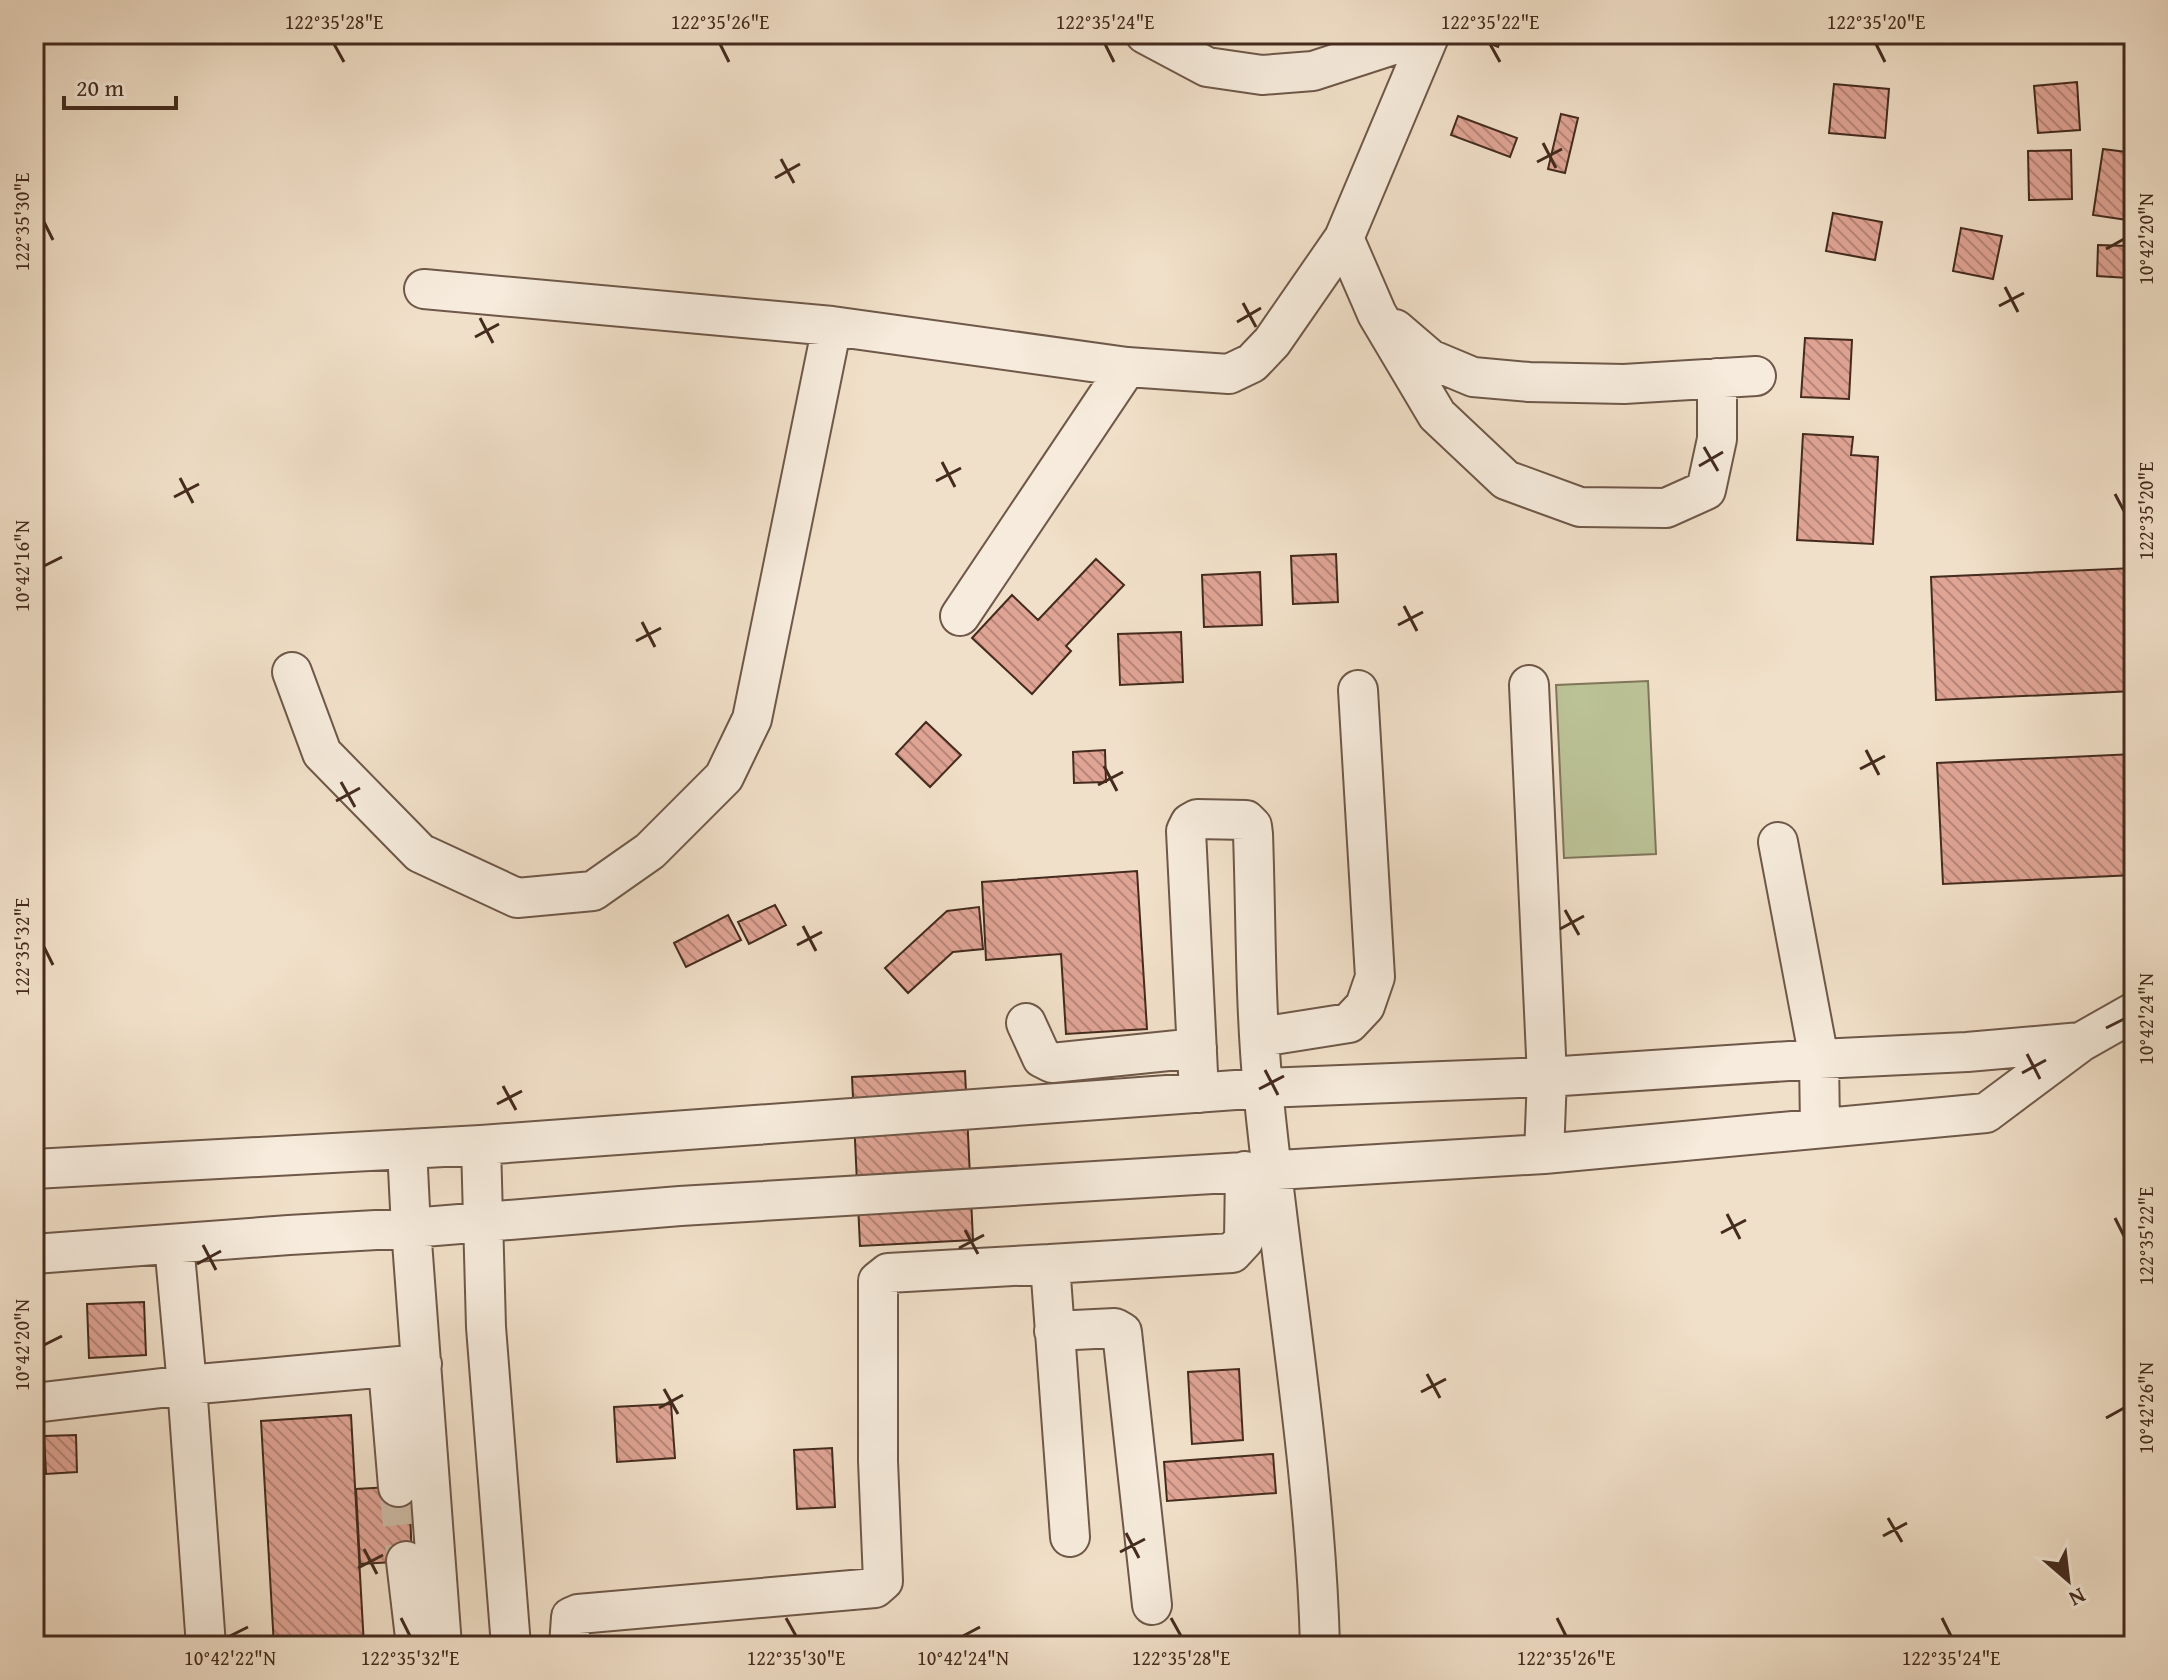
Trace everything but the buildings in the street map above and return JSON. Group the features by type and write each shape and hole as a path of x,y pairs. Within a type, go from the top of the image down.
{"lane":[{"path":"1145,34 1207,67 1262,75 1313,71 1428,34"},
{"path":"424,289 832,326 1127,367 1229,374 1252,363 1272,342 1344,238 1428,34"},
{"path":"1344,238 1377,314 1437,415 1506,480 1580,507 1666,508 1706,490 1717,439 1717,378"},
{"path":"1377,314 1430,359 1473,377 1529,382 1624,384 1756,376"},
{"path":"292,672 322,753 420,853 517,898 593,891 650,851 724,777 752,719 832,326"},
{"path":"960,616 1127,367"},
{"path":"1529,685 1547,1077 1544,1154"},
{"path":"1260,1037 1349,1023 1365,1006 1375,977 1358,690"},
{"path":"569,1646 569,1623 571,1617 578,1614 875,1588 880,1585 883,1581 878,1461 878,1281 888,1273 1232,1253 1244,1240 1259,1170 1263,1088 1252,826 1246,820 1197,819 1190,823 1186,831 1199,1093"},
{"path":"1778,842 1819,1059 1820,1127"},
{"path":"34,1254 619,1210 1544,1154 1986,1113 2081,1042 2134,1012"},
{"path":"1026,1023 1042,1058 1052,1063 1197,1048"},
{"path":"34,1169 481,1145 1263,1088 1547,1077 1967,1052 2081,1042"},
{"path":"481,1145 486,1327 511,1646"},
{"path":"398,1487 411,1228 407,1149"},
{"path":"1259,1170 1301,1410 1320,1646"},
{"path":"174,1244 206,1646"},
{"path":"1050,1264 1070,1537"},
{"path":"1054,1331 1115,1328 1122,1332 1152,1605"},
{"path":"34,1403 187,1385 405,1366"},
{"path":"405,1366 442,1646"},
{"path":"406,1561 416,1646"}],"green space":[{"path":"1648,681 1656,854 1564,858 1556,685"}],"tunnel":[{"path":"398,1487 406,1561"}]}
